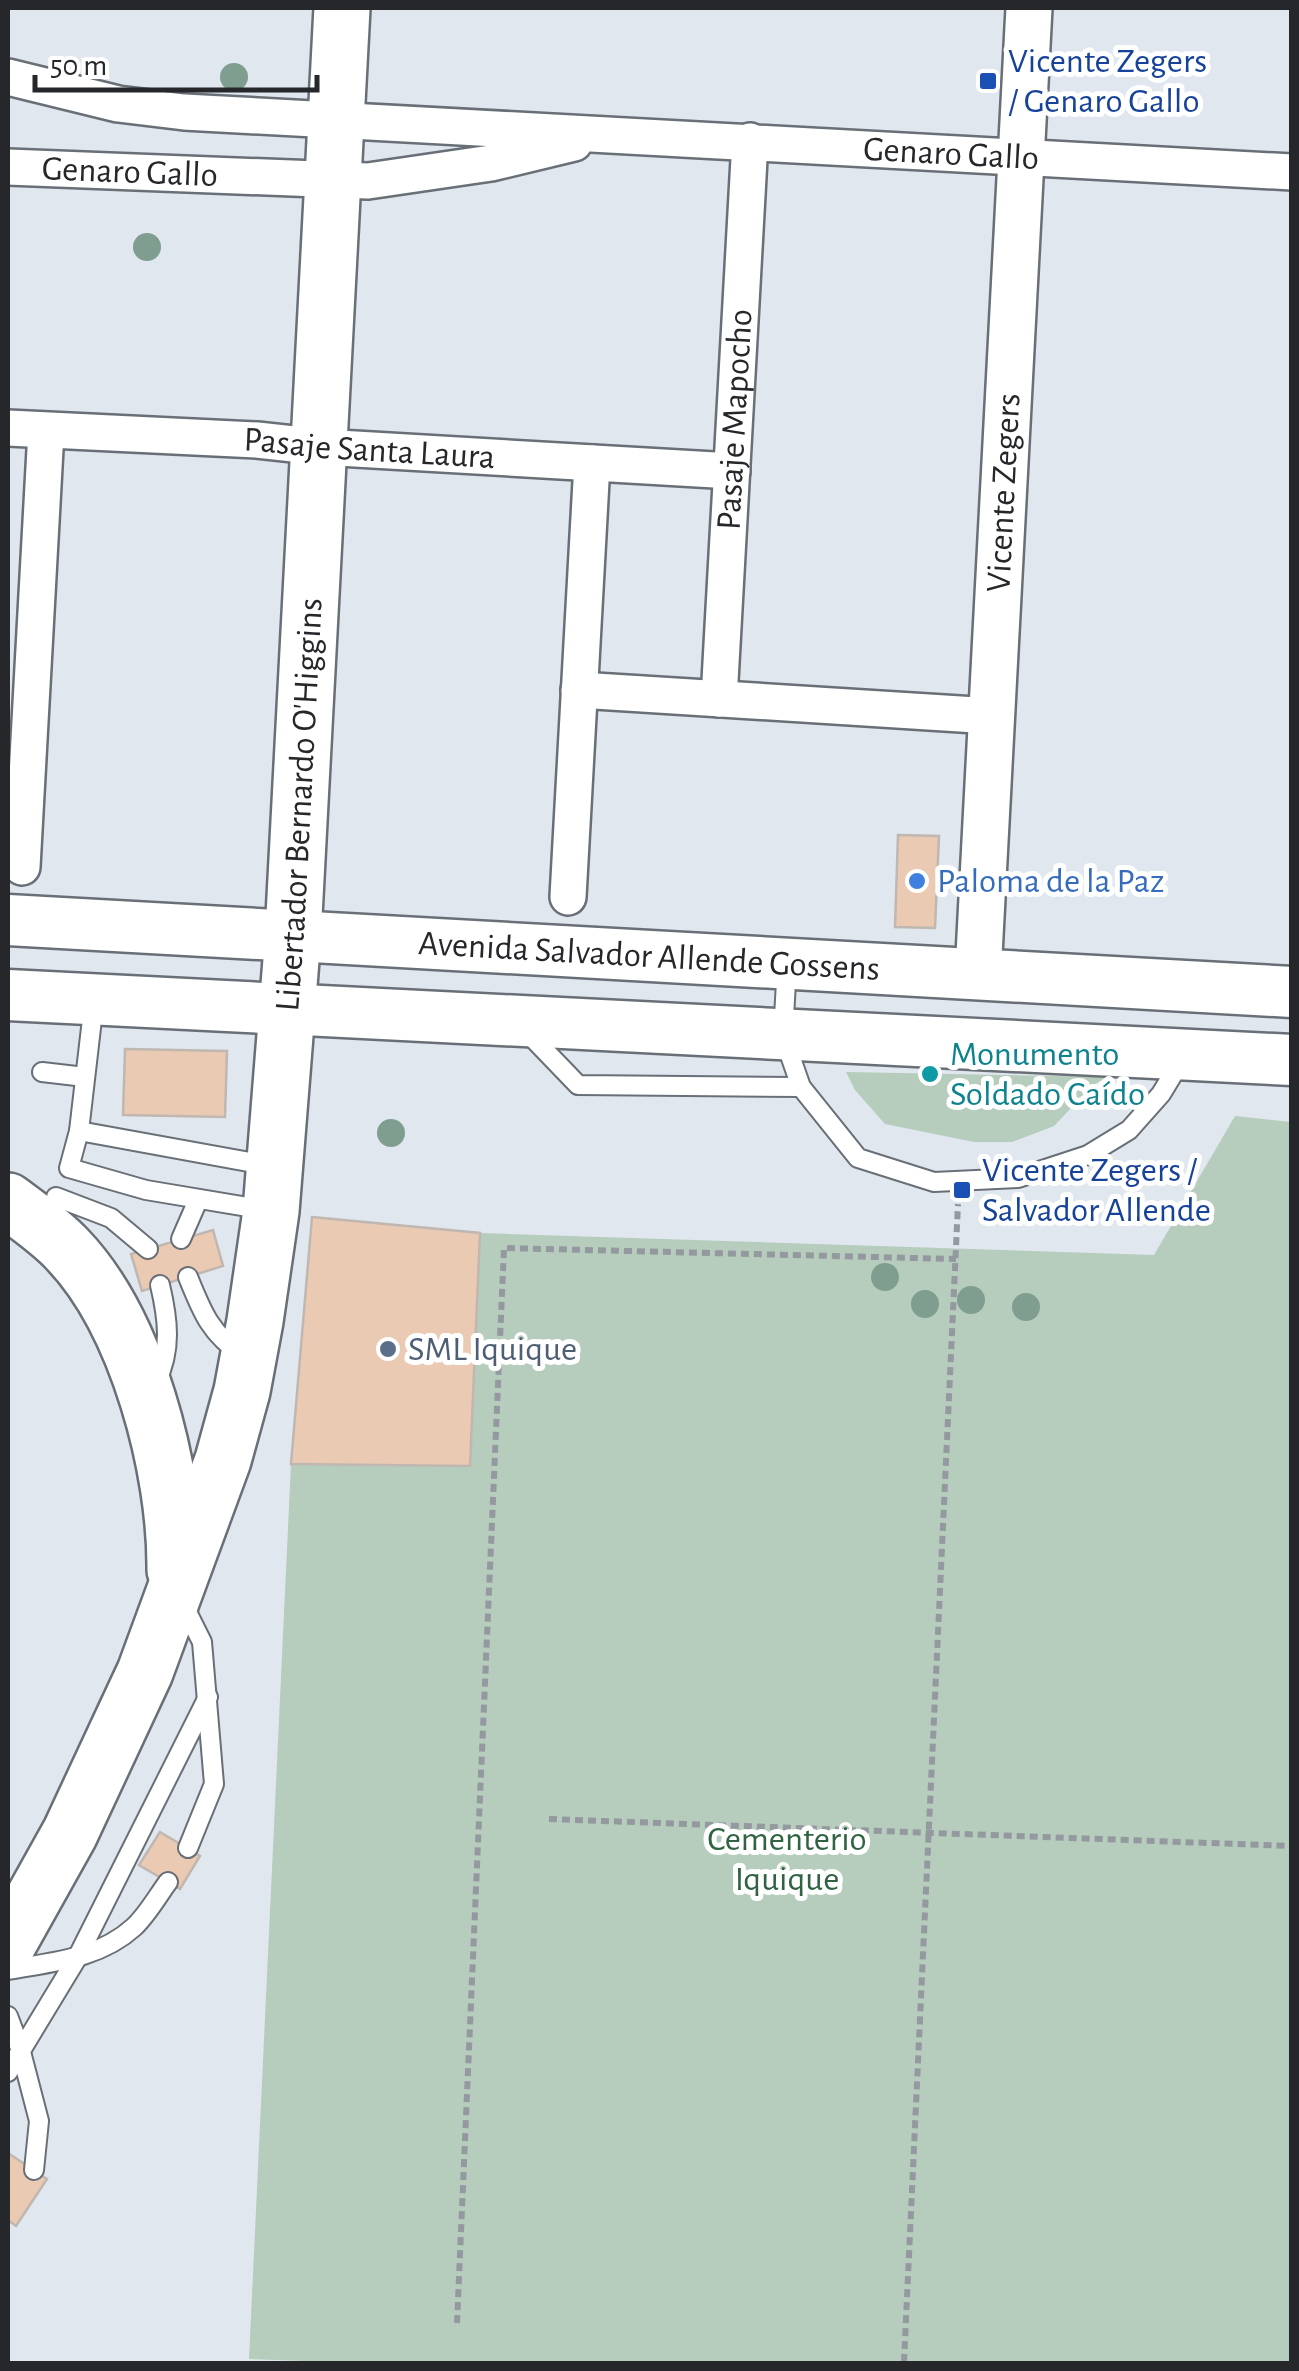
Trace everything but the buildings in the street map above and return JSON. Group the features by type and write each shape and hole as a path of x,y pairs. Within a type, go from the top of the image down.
{"main road":[{"name":"Libertador Bernardo O'Higgins","path":"8,1944 110,1754 144,1672 224,1460 248,1358 272,1188 293,935 342,8"},
{"name":"Avenida Salvador Allende Gossens","path":"8,920 1292,992"},
{"name":"Avenida Salvador Allende Gossens","path":"8,995 1292,1060"},
{"name":"Libertador Bernardo O'Higgins","path":"33,1207 104,1301 124,1338 148,1399 172,1503 174,1588"}],"street":[{"name":"Vicente Zegers","path":"978,974 1029,8"},
{"name":"Genaro Gallo","path":"8,77 118,104 184,112 1292,172"},
{"name":"Genaro Gallo","path":"8,167 334,182 397,178 492,164 608,133"},
{"name":"Pasaje Mapocho","path":"719,699 750,141"},
{"name":"Pasaje Santa Laura","path":"8,428 732,471"},
{"path":"22,867 46,431"},
{"path":"568,897 592,463"},
{"path":"579,690 992,716"}],"lane":[{"path":"787,964 782,1035 802,1087 858,1158 934,1182 1018,1178 1088,1155 1129,1130 1161,1094 1185,1055"},
{"path":"33,1207 69,1168 80,1130 94,1000"},
{"path":"516,1020 578,1085 802,1087"},
{"path":"42,1072 85,1077"},
{"path":"80,1130 272,1188"},
{"path":"69,1168 198,1200 272,1188"},
{"path":"181,1239 198,1200"},
{"path":"33,1207 111,1218 148,1249"},
{"path":"188,1277 202,1312 222,1342 248,1358"},
{"path":"148,1399 163,1367 168,1338 160,1285"},
{"path":"174,1588 202,1642 214,1784 188,1848"},
{"path":"8,2072 77,1958 208,1697"},
{"path":"8,1970 77,1958 111,1944 136,1925 168,1882"},
{"path":"8,2016 39,2120 34,2170"}],"path":[{"path":"904,2362 959,1182"},
{"path":"457,2323 504,1248 956,1259"},
{"path":"549,1818 1292,1846"}],"green space":[{"path":"846,1072 1107,1077 1093,1085 1054,1126 1012,1142 974,1142 885,1124 855,1090"},
{"name":"Cementerio Iquique","path":"1235,1116 1291,1122 1291,2363 387,2364 249,2359 291,1464 469,1466 480,1233 1154,1255"}],"place":[{"name":"Vicente Zegers / Genaro Gallo","path":"988,81"},
{"name":"Paloma de la Paz","path":"917,881"},
{"name":"Monumento Soldado Caído","path":"930,1074"},
{"name":"Vicente Zegers / Salvador Allende","path":"962,1190"},
{"name":"SML Iquique","path":"388,1349"}]}
